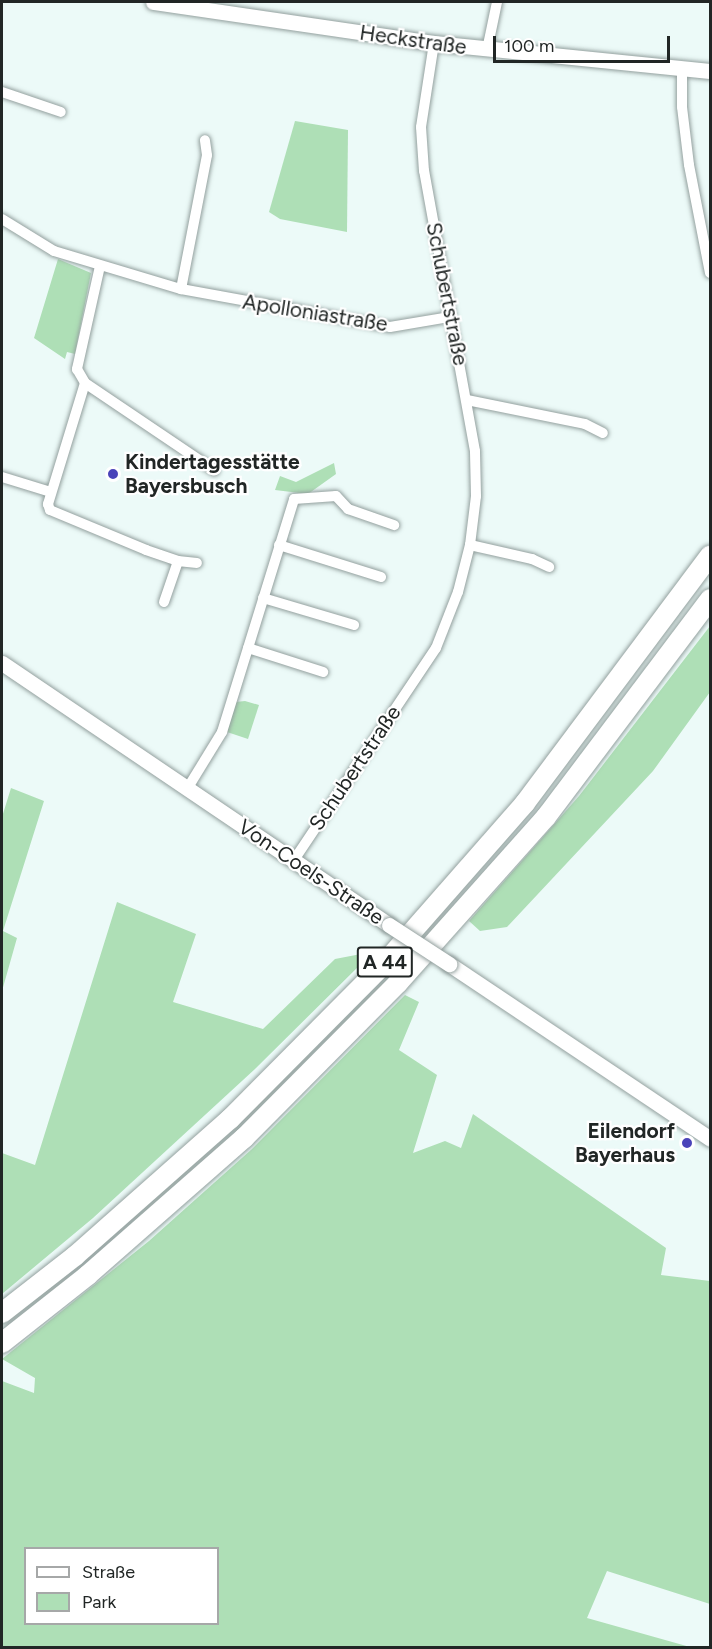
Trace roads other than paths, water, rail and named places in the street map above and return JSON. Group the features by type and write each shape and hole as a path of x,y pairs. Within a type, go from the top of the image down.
{"highway":[{"name":"A 44","path":"2,1313 75,1256 230,1119 382,966 525,803 711,556"},
{"name":"A 44","path":"2,1343 88,1275 244,1138 398,983 546,817 711,599"}],"main road":[{"name":"Heckstraße","path":"153,2 487,50 711,71"},
{"name":"Von-Coels-Straße","path":"2,663 389,925 711,1139"}],"street":[{"path":"487,50 497,2"},
{"name":"Schubertstraße","path":"294,860 436,648 458,592 470,545 476,485 467,400 424,171 422,127 434,43"},
{"path":"682,68 689,165 711,273"},
{"path":"2,92 61,112"},
{"path":"181,289 207,155 205,140"},
{"name":"Apolloniastraße","path":"2,219 54,250 181,289 390,327 450,317"},
{"path":"100,266 77,369 85,383 214,470"},
{"path":"85,383 48,504 55,514 178,561 197,563"},
{"path":"467,400 585,424 603,434"},
{"path":"2,477 51,492"},
{"path":"187,789 222,732 294,499 336,495 348,509 393,525"},
{"path":"279,545 381,577"},
{"path":"470,545 532,559 549,567"},
{"path":"164,602 178,561"},
{"path":"263,598 354,625"},
{"path":"248,648 323,672"}],"place":[{"name":"Kindertagesstätte Bayersbusch","path":"113,474"},
{"name":"Eilendorf Bayerhaus","path":"687,1143"}]}
